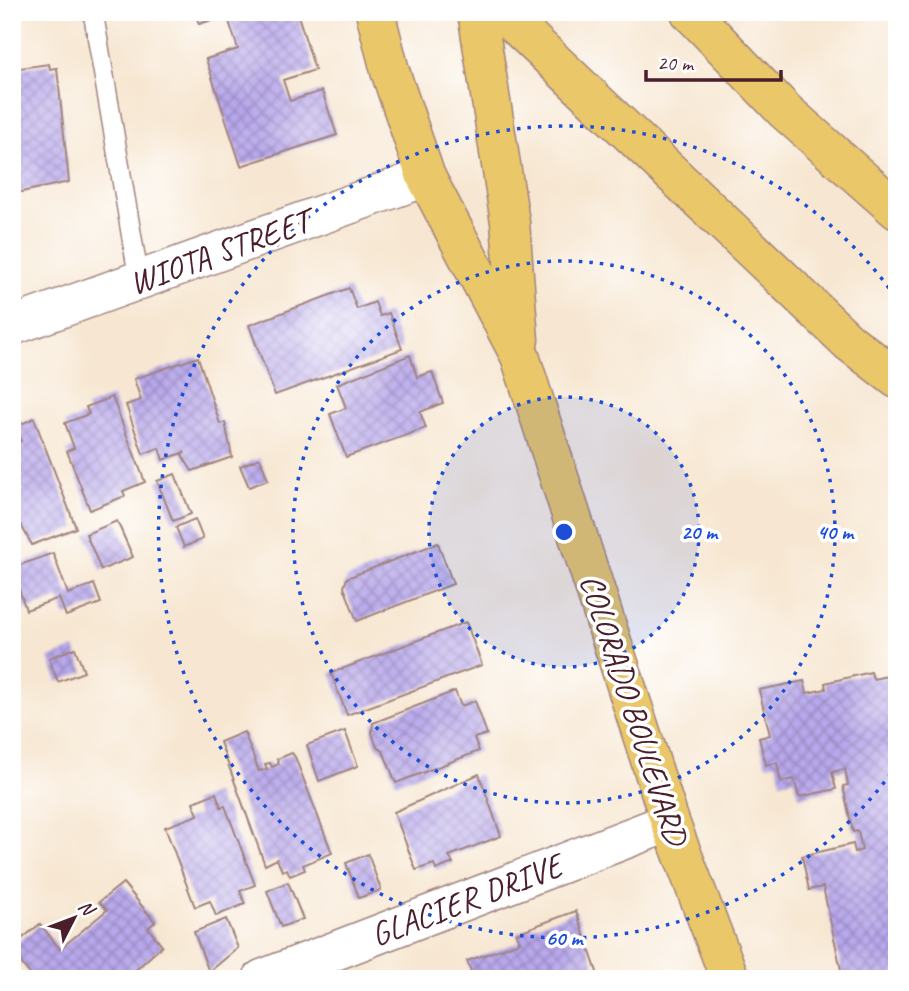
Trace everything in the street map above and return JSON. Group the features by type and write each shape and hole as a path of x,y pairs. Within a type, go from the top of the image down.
{"main road":[{"name":"COLORADO BOULEVARD","path":"375,12 390,71 426,177 520,356 670,822 730,979"},
{"name":"COLORADO BOULEVARD","path":"477,12 510,222 520,356"},
{"path":"502,12 849,342 897,379"},
{"path":"690,12 785,111 897,210"}],"street":[{"name":"WIOTA STREET","path":"12,326 426,177"},
{"name":"GLACIER DRIVE","path":"262,979 670,822"}],"lane":[{"path":"93,12 139,279"}],"building":[{"path":"195,12 223,12 224,16 199,24"},
{"path":"226,12 297,12 315,70 283,80 290,101 322,91 337,135 241,166 206,59 238,49"},
{"path":"49,64 50,69 57,68 69,182 12,194 12,69"},
{"path":"349,288 357,309 375,302 380,316 389,313 402,349 275,395 249,325"},
{"path":"410,355 417,377 432,372 443,403 420,412 426,428 346,457 330,414 346,408 337,384"},
{"path":"198,357 220,424 225,422 232,457 192,471 182,455 185,452 163,460 159,448 143,454 126,405 141,400 134,379"},
{"path":"112,397 145,482 123,491 125,496 90,510 67,451 74,448 65,423 89,414 86,407"},
{"path":"34,418 76,528 32,545 21,525 12,526 12,445 21,441 15,427"},
{"path":"260,458 268,480 249,487 240,466"},
{"path":"175,474 191,514 173,521 157,481"},
{"path":"195,519 203,539 184,547 176,527"},
{"path":"117,521 133,557 101,570 86,534"},
{"path":"438,543 453,584 357,621 344,587 347,578"},
{"path":"53,553 68,594 94,584 101,603 66,616 59,598 26,610 12,568"},
{"path":"466,622 482,665 347,715 331,673"},
{"path":"75,648 84,672 58,682 49,658"},
{"path":"871,672 873,679 897,674 897,979 843,979 823,887 809,890 802,856 853,844 855,852 862,850 858,831 853,832 843,786 848,785 845,769 832,772 836,789 799,797 794,779 781,782 777,763 766,765 759,738 770,735 759,690 804,681 807,693 826,689 825,683"},
{"path":"455,691 461,706 475,701 487,734 474,738 479,751 396,783 383,751 377,747 372,733 373,723"},
{"path":"345,731 358,766 319,781 307,745"},
{"path":"244,732 259,771 267,769 265,764 270,763 272,767 279,764 277,759 292,753 295,757 332,853 303,865 305,870 290,876 287,869 282,871 277,859 265,865 220,742"},
{"path":"479,774 501,836 449,856 453,863 436,870 434,864 416,870 394,812"},
{"path":"216,793 221,807 225,806 255,885 240,891 245,904 216,916 210,901 195,907 165,827 198,815 193,802"},
{"path":"368,854 381,890 359,898 346,863"},
{"path":"288,882 303,919 281,927 267,891"},
{"path":"123,883 155,922 148,928 162,946 126,979 34,979 12,952 12,947 40,924 60,949 107,910 99,902"},
{"path":"576,911 598,975 589,979 474,979 467,961 520,942 516,933"},
{"path":"226,919 238,948 209,972 194,932"}]}
